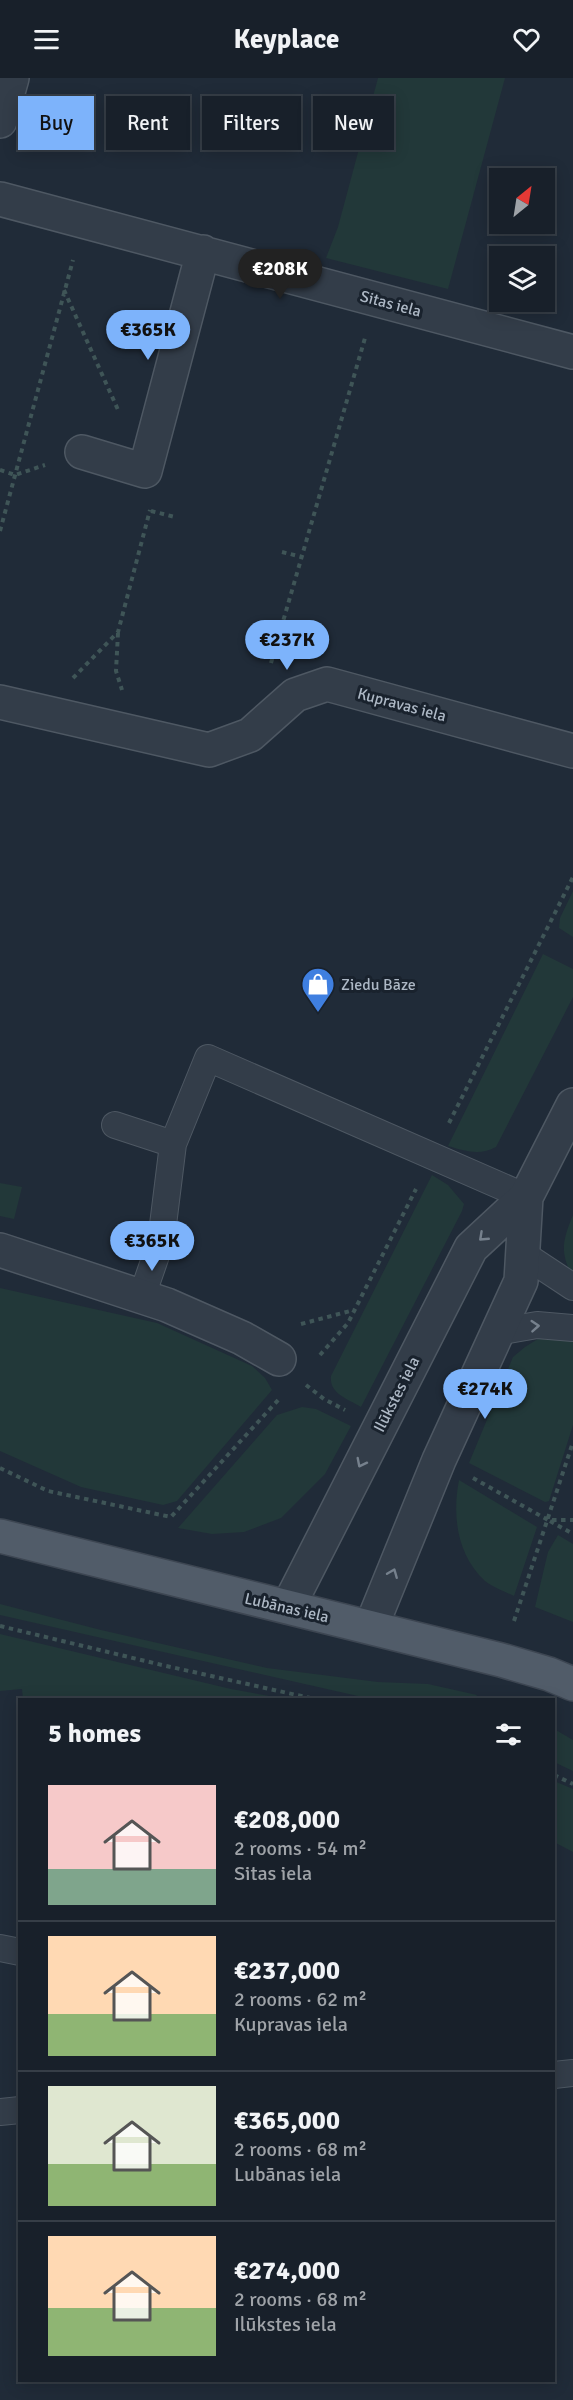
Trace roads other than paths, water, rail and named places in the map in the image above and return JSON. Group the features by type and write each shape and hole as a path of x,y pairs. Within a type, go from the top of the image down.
{"main road":[{"name":"Lubānas iela","path":"0,1536 501,1660 573,1683"}],"street":[{"path":"0,121 12,78"},
{"name":"Sitas iela","path":"0,199 573,352"},
{"path":"82,452 145,471 204,252"},
{"name":"Kupravas iela","path":"0,702 209,750 250,735 295,695 327,684 573,751"},
{"name":"Ilūkstes iela","path":"288,1607 471,1248 526,1197 573,1105"},
{"name":"Ilūkstes iela","path":"371,1627 439,1460 520,1281 526,1197"},
{"path":"0,1250 142,1296 242,1338 279,1359"}],"lane":[{"path":"142,1296 161,1241 173,1144 208,1058 526,1197"},
{"path":"115,1125 173,1144"},
{"path":"523,1254 573,1287"},
{"path":"497,1332 537,1325 573,1328"},
{"path":"0,1948 18,1952"},
{"path":"555,2075 573,2073"},
{"path":"0,2112 18,2110"}],"place":[{"name":"Ziedu Bāze","path":"318,1013"}]}
